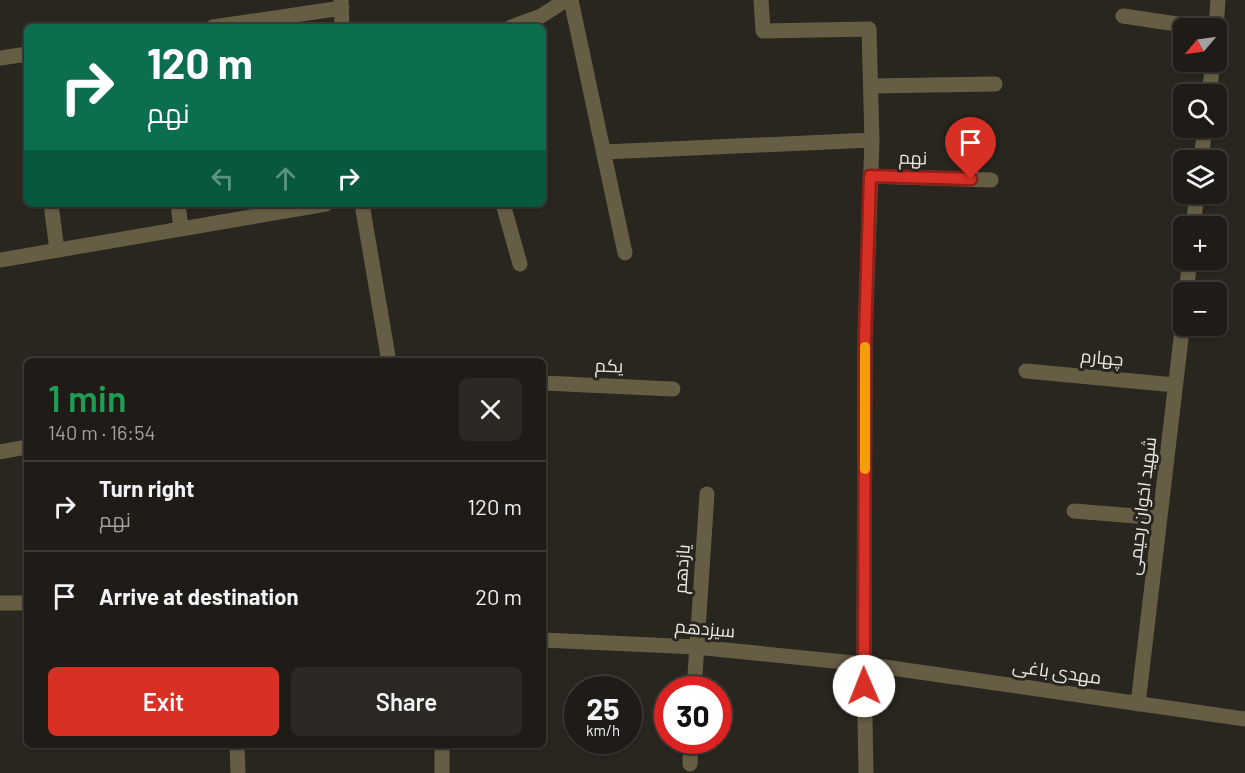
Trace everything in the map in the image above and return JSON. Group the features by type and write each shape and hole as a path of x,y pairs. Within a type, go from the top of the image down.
{"street":[{"path":"519,24 541,16 566,0"},
{"path":"571,0 624,253"},
{"path":"761,0 763,31 869,29 872,140 865,337 866,773"},
{"path":"1217,18 1218,0"},
{"path":"230,24 341,4 342,24"},
{"path":"1123,16 1173,23"},
{"path":"0,58 24,54"},
{"path":"871,86 995,84"},
{"path":"604,152 872,140"},
{"name":"نهم","path":"870,176 991,180"},
{"path":"51,207 57,250"},
{"path":"178,207 181,229"},
{"path":"0,260 309,207"},
{"path":"363,207 388,358"},
{"path":"504,207 520,264"},
{"name":"شهید اخوان رحیمی","path":"1138,704 1181,336"},
{"name":"چهارم","path":"1026,371 1175,385"},
{"name":"یکم","path":"546,383 673,389"},
{"path":"0,452 24,448"},
{"name":"یازدهم","path":"695,676 707,494"},
{"path":"1074,511 1160,518"},
{"path":"0,603 24,603"},
{"name":"سیزدهم","path":"546,640 696,647 864,664"},
{"name":"مهدی باغی","path":"864,664 1245,719"},
{"path":"237,748 238,773"},
{"path":"442,748 442,773"},
{"path":"690,754 690,764"}],"slow traffic":[{"path":"865,347 865,469"}],"route":[{"path":"864,686 865,337 870,176 971,179"}]}
